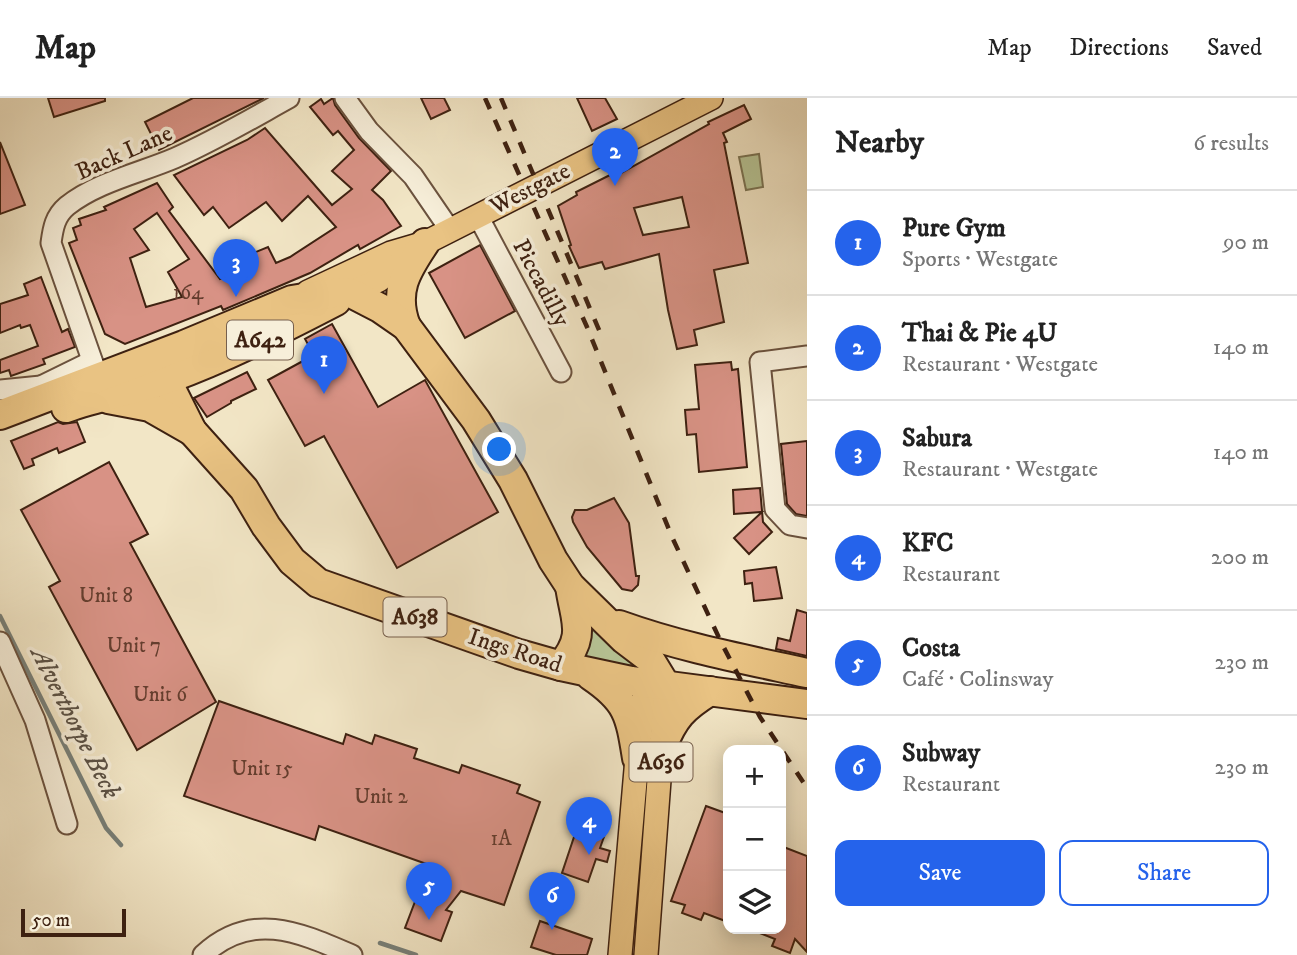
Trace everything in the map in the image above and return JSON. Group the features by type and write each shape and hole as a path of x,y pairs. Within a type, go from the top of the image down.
{"highway":[{"path":"425,243 410,265 401,287 400,311 406,327 476,420 513,480 553,560 570,586 603,619 649,658 657,680 703,650"},
{"name":"A638","path":"292,300 340,292 351,293"},
{"path":"351,293 380,308 406,327"},
{"name":"Westgate","path":"135,376 166,379 244,347 351,293"},
{"name":"Westgate","path":"135,376 184,345 292,300"},
{"path":"166,379 174,356 184,345"},
{"name":"A638","path":"0,415 48,390 94,379 135,376"},
{"name":"A638","path":"0,431 94,379"},
{"name":"A638","path":"94,379 117,400 150,407 192,431"},
{"name":"Ings Road","path":"166,379 192,431 244,489 266,526 292,561 318,583 519,654 574,669 807,704"},
{"path":"570,586 578,638 574,669 609,688 623,703 633,734 649,752 680,713 710,691"},
{"path":"603,619 658,639 807,673"}],"main road":[{"name":"Westgate","path":"292,300 391,253 425,243 704,100"},
{"name":"Westgate","path":"351,293 379,280 425,243"},
{"name":"A636","path":"620,955 657,680"},
{"name":"A636","path":"646,955 649,752"}],"street":[{"name":"Back Lane","path":"94,379 51,243 58,215 96,189 208,142 289,98"},
{"path":"345,98 369,131 412,176 450,230"},
{"name":"Piccadilly","path":"478,216 561,372"},
{"path":"807,356 760,362 775,509 790,525 807,528"},
{"path":"0,390 48,390"},
{"path":"0,642 35,720 67,824"},
{"path":"202,955 235,932 265,928 284,929 352,955"}],"green space":[{"path":"759,154 763,187 746,190 739,157"},
{"path":"578,612 635,661 628,668 574,661"}],"building":[{"path":"48,98 105,98 105,101 54,117"},
{"path":"193,98 264,98 159,150 145,122"},
{"path":"333,98 335,105 359,138 391,171 372,190 383,200 401,226 360,249 358,245 310,273 223,310 221,306 125,344 105,334 69,243 77,240 73,228 81,225 79,219 106,210 104,207 157,183 173,207 169,211 220,279 242,270 234,261 268,247 276,263 290,257 336,227 308,196 282,221 266,202 229,228 213,207 204,215 174,175 247,140 265,128 332,205 352,189 332,171 354,150 338,131 333,135 310,107 321,99 324,104","holes":["157,213 189,259 168,272 182,297 146,307 130,258 149,250 134,229"]},
{"path":"421,98 444,98 450,110 431,119"},
{"path":"577,98 605,98 617,119 592,131"},
{"path":"744,105 751,119 723,133 727,142 724,143 748,263 714,270 724,322 694,330 697,345 677,349 659,254 605,269 602,262 579,268 569,246 571,245 558,206 577,195 576,192 620,170 621,173 709,124 708,122","holes":["682,197 689,227 643,235 634,208"]},
{"path":"0,142 25,205 0,214"},
{"path":"480,245 515,311 465,338 429,273"},
{"path":"41,277 62,332 68,329 75,347 43,359 45,364 11,376 9,370 0,373 0,360 38,346 30,325 21,328 20,325 0,333 0,304 28,295 24,284"},
{"path":"332,324 378,407 425,380 498,512 397,568 324,436 305,446 268,380 314,355 305,339"},
{"path":"731,362 732,370 738,369 747,467 699,472 696,434 687,435 685,410 699,409 695,365"},
{"path":"247,372 256,389 207,417 194,398"},
{"path":"58,422 77,422 85,442 59,453 57,448 32,459 34,465 24,469 11,441"},
{"path":"807,441 807,516 796,514 787,504 781,444"},
{"path":"109,462 148,534 130,543 216,702 137,750 49,587 60,581 21,510"},
{"path":"760,488 763,522 772,532 749,554 734,538 762,512 734,514 733,490"},
{"path":"614,498 629,523 636,576 639,576 638,585 632,591 622,589 587,547 572,517 575,510 587,510"},
{"path":"776,567 782,598 754,601 752,583 745,584 744,571"},
{"path":"797,610 807,613 807,656 776,649 778,638 790,641"},
{"path":"219,701 343,744 346,734 372,744 375,735 417,749 414,758 459,773 462,765 520,785 517,793 540,802 504,905 461,891 446,910 452,912 441,941 405,928 416,899 421,901 423,885 438,868 319,826 315,840 184,796"},
{"path":"706,806 723,812 723,920 704,913 701,920 682,913 685,905 671,901"},
{"path":"578,825 605,834 600,848 610,851 607,862 596,859 588,882 562,873"},
{"path":"786,848 807,856 807,952 795,939 790,953 772,946 775,939 762,934 786,934"},
{"path":"540,921 592,939 587,955 556,955 531,947"}],"waterway":[{"name":"Alverthorpe Beck","path":"0,616 106,828 121,845"},
{"name":"Alverthorpe Beck","path":"380,943 416,955"}],"railway":[{"path":"485,98 587,327 672,537 760,717 807,788"},
{"path":"501,98 602,337"}],"place":[{"name":"Thai & Pie 4U","path":"615,186"},
{"name":"Sabura","path":"236,297"},
{"name":"Pure Gym","path":"324,394"},
{"name":"KFC","path":"589,855"},
{"name":"Costa","path":"429,920"},
{"name":"Subway","path":"552,930"}]}
